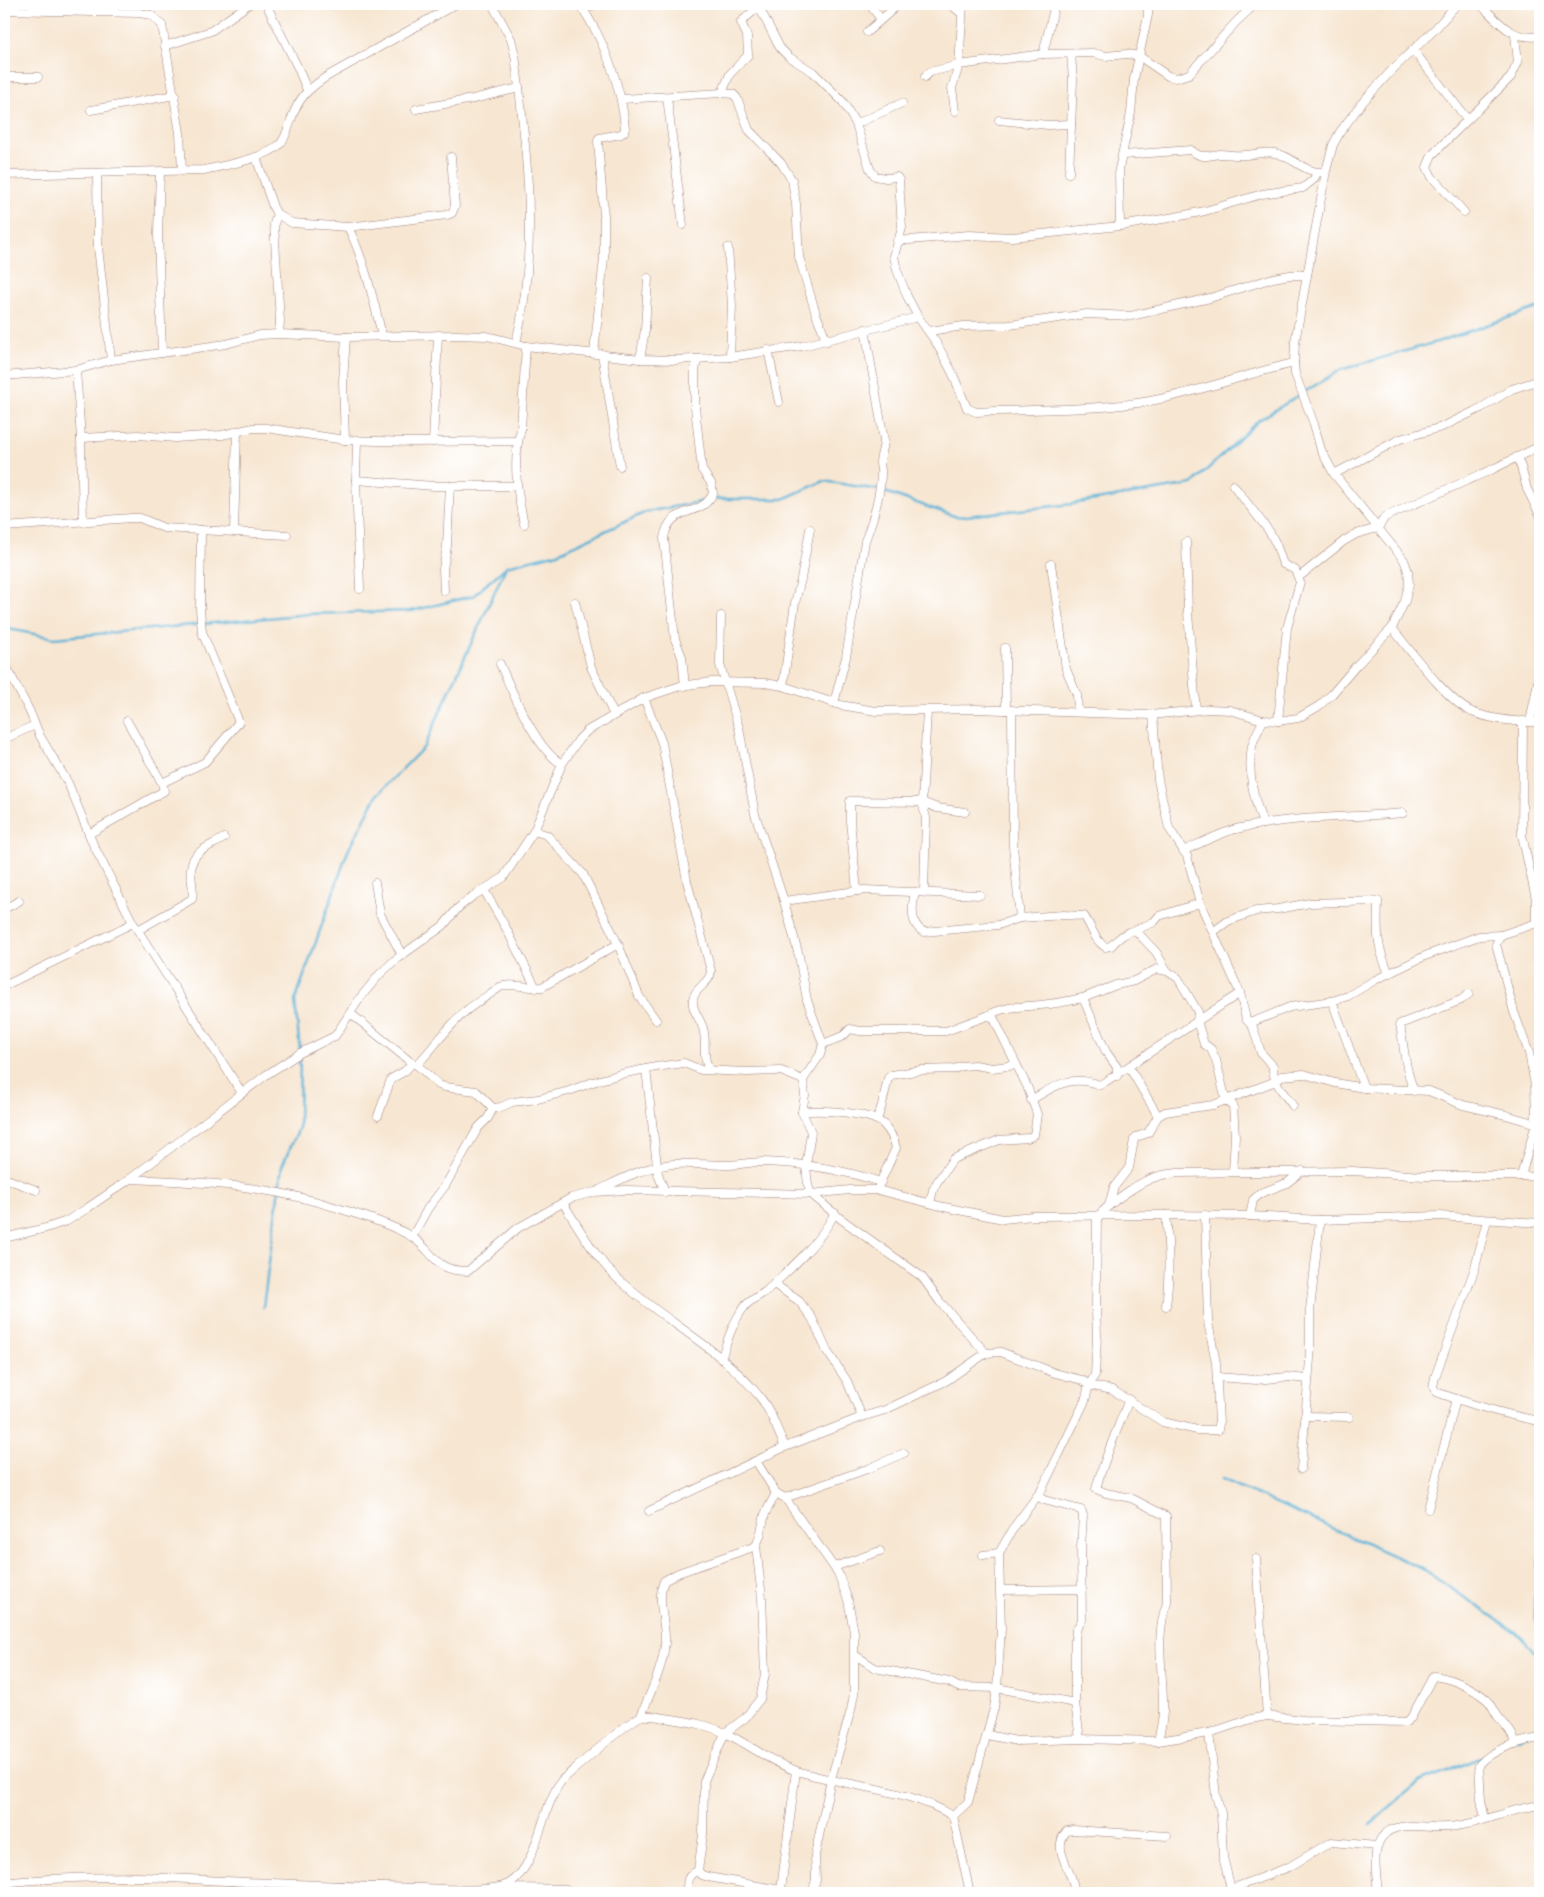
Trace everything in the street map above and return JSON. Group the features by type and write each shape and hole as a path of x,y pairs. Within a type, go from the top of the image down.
{"street":[{"path":"165,46 211,31 249,4"},
{"path":"266,4 307,90"},
{"path":"4,176 182,171 227,165 274,150 281,143 300,100 307,90 326,77 456,4"},
{"path":"492,4 511,39 515,55 530,213 526,298 516,343"},
{"path":"597,4 581,7 614,74 622,99 625,128 624,132 600,138 598,141 604,216 598,354 620,466"},
{"path":"869,4 881,19"},
{"path":"867,32 899,4"},
{"path":"950,4 961,13"},
{"path":"955,110 952,88 959,65 963,4"},
{"path":"1043,54 1055,4"},
{"path":"1120,226 1120,170 1148,14 1148,4"},
{"path":"925,77 930,72 959,65 1043,54 1093,53 1139,56 1168,76 1176,78 1189,74 1255,4"},
{"path":"4,1238 66,1221 130,1179 266,1075 300,1054 335,1036 379,974 443,926 458,908 473,896 503,878 515,863 534,831 562,764 579,739 587,731 644,698 680,686 724,682 765,683 783,686 834,703 876,711 1009,710 1153,715 1196,709 1230,710 1263,720 1278,721 1298,718 1319,706 1392,628 1405,601 1408,584 1408,571 1404,560 1334,474 1321,450 1314,424 1295,374 1295,342 1322,172 1340,132 1376,87 1457,4"},
{"path":"1480,4 1515,35 1540,36"},
{"path":"722,94 730,74 748,55 747,36 741,22 762,5 780,48 789,57 813,72 843,102 856,124 870,169 875,176 897,177 899,180 902,228 894,256 897,270 906,296 918,317 929,331 952,372 967,408 976,412 1104,407 1150,401 1206,388 1294,363"},
{"path":"4,10 151,14 162,25 180,133 182,171"},
{"path":"1464,212 1432,177 1427,167 1432,155 1511,77 1518,62 1515,35"},
{"path":"1413,50 1467,119"},
{"path":"1069,174 1073,80 1071,54"},
{"path":"4,77 38,77"},
{"path":"416,109 473,99 519,88"},
{"path":"622,99 722,94 733,94 737,98 749,130 781,163 792,180 796,204 799,257 816,314 827,341"},
{"path":"91,110 174,95"},
{"path":"667,98 683,225"},
{"path":"856,124 902,103"},
{"path":"999,120 1048,125 1071,124"},
{"path":"1124,155 1191,150 1197,156 1203,157 1276,153 1293,160 1307,169 1322,172"},
{"path":"256,156 277,214 292,223 348,227 418,220 447,215 452,212 456,206 451,157"},
{"path":"160,172 158,234 162,353"},
{"path":"897,241 969,235 1012,237 1120,226 1205,211 1262,194 1302,188 1322,172"},
{"path":"97,173 98,248 111,360"},
{"path":"277,214 274,224 280,320 279,334"},
{"path":"348,227 367,276 382,335"},
{"path":"728,248 732,305 730,357"},
{"path":"929,331 964,326 1009,325 1087,314 1131,316 1210,298 1273,278 1307,275"},
{"path":"640,359 645,330 648,278"},
{"path":"4,376 76,370 111,360 226,344 260,335 279,334 487,336 526,346 640,359 675,360 730,357 827,341 865,329 918,317"},
{"path":"834,703 846,657 865,541 872,525 881,475 880,462 884,451 884,440 865,329"},
{"path":"433,442 438,335"},
{"path":"345,440 343,381 346,336"},
{"path":"524,524 517,496 517,441 521,429 526,346"},
{"path":"768,350 779,402"},
{"path":"685,686 682,657 675,639 664,538 669,522 684,512 707,504 713,493 711,484 702,470 695,407 695,369 698,359"},
{"path":"76,370 81,438 83,522"},
{"path":"1334,474 1400,439 1442,427 1466,416 1512,389 1540,380"},
{"path":"81,438 138,435 175,438 222,435 253,428 266,428 345,440 517,441"},
{"path":"234,531 236,432"},
{"path":"357,440 356,480 360,589"},
{"path":"1299,577 1344,541 1356,534 1378,528 1386,517 1540,446"},
{"path":"1517,458 1522,467 1527,489 1540,514"},
{"path":"356,480 450,486 517,486"},
{"path":"1233,485 1268,531 1276,544 1283,564 1295,570 1299,577 1298,589 1287,628 1278,721"},
{"path":"444,591 443,569 447,546 450,486"},
{"path":"4,527 140,518 164,528 287,535"},
{"path":"783,686 794,603 801,579 810,529"},
{"path":"162,783 205,762 224,742 239,722 202,632 200,609 200,530"},
{"path":"1186,542 1188,613 1196,709"},
{"path":"1051,564 1064,661 1077,696 1078,712"},
{"path":"576,602 591,667 614,715"},
{"path":"721,616 720,665 739,728 755,814 784,901 799,956 807,1000 823,1044 820,1055 803,1080 805,1095 802,1112 811,1132 806,1166 811,1194 874,1244 922,1277 940,1302 986,1354"},
{"path":"1392,628 1435,680 1457,702 1470,711 1486,716 1540,722"},
{"path":"1005,648 1013,846 1020,918"},
{"path":"4,662 26,702 50,754 68,783 89,834 136,927 242,1093"},
{"path":"500,664 518,704 534,733 555,760 562,764"},
{"path":"1250,1023 1290,1007 1332,1001 1348,996 1389,973 1425,956 1479,936 1501,935 1538,923 1536,899 1522,835 1527,722 1540,672"},
{"path":"644,698 662,743 687,881 711,971 709,978 695,992 692,1000 692,1006 703,1027 705,1056 709,1070"},
{"path":"924,892 926,818 922,802 927,711"},
{"path":"1153,715 1158,780 1169,828 1189,863 1200,903 1240,993 1244,1014 1250,1023 1261,1053 1273,1066 1272,1076 1294,1106"},
{"path":"1263,720 1252,745 1251,772 1253,796 1263,824"},
{"path":"89,834 164,791 162,783 127,721"},
{"path":"4,739 35,725"},
{"path":"857,891 850,821 850,801 922,802 938,808 965,812"},
{"path":"1183,851 1218,835 1263,824 1403,812"},
{"path":"534,831 547,835 583,874 618,944 639,996 656,1020"},
{"path":"4,986 136,927 192,898 194,892 191,861 194,856 224,838"},
{"path":"375,883 380,914 402,955"},
{"path":"484,890 506,928 536,988"},
{"path":"784,901 857,891 980,895"},
{"path":"915,892 913,917 916,926 924,932 998,925 1020,918 1063,915 1084,916 1090,924 1098,943 1105,948 1111,946 1127,932 1154,922 1159,916 1200,903"},
{"path":"4,910 19,901"},
{"path":"1213,932 1228,922 1256,911 1310,903 1378,901 1377,930 1379,951 1389,973"},
{"path":"1138,929 1138,933 1156,952 1166,971"},
{"path":"1501,935 1496,944 1499,959 1538,1084 1538,1125 1521,1176"},
{"path":"378,1116 391,1079 415,1064 467,1010 505,985 536,988 546,985 618,944"},
{"path":"823,1044 843,1036 850,1030 860,1032 946,1031 987,1016 995,1011 1083,998 1116,985 1134,981 1157,969 1166,971 1178,978 1187,990 1198,1012 1197,1021 1204,1044 1211,1049 1216,1060 1226,1101 1232,1105 1234,1110 1233,1172"},
{"path":"1031,1100 1064,1081 1091,1081 1100,1084 1117,1076 1240,993"},
{"path":"1414,1091 1409,1079 1404,1056 1400,1024 1454,1003 1469,994"},
{"path":"1083,998 1106,1052 1117,1067 1117,1076"},
{"path":"1332,1001 1364,1088"},
{"path":"350,1013 415,1064 438,1085 476,1090 494,1108"},
{"path":"930,1203 933,1190 953,1159 1000,1140 1028,1138 1034,1135 1036,1114 1027,1086 996,1022 993,1017 987,1016"},
{"path":"494,1108 512,1102 564,1093 593,1082 646,1069 684,1063 701,1070 782,1071 803,1080"},
{"path":"877,1120 888,1078 892,1075 921,1070 954,1069 962,1066 975,1065 992,1068 1016,1065"},
{"path":"1130,1067 1158,1116"},
{"path":"646,1069 658,1174 665,1192"},
{"path":"1109,1205 1114,1187 1129,1168 1134,1140 1136,1137 1148,1133 1158,1116 1165,1112 1226,1101 1276,1081 1281,1076 1304,1074 1335,1083 1364,1088 1429,1091 1463,1105 1538,1125"},
{"path":"412,1237 428,1208 445,1186 478,1128 488,1118 494,1108"},
{"path":"802,1112 830,1110 877,1120 883,1124 891,1135 896,1148 879,1186"},
{"path":"595,1192 628,1176 657,1166 682,1164 727,1166 763,1162 806,1166 859,1175 879,1186 930,1203 993,1218 1205,1215 1320,1220 1439,1216 1540,1223"},
{"path":"1250,1216 1253,1200 1261,1193 1287,1183 1302,1171"},
{"path":"953,1816 968,1802 987,1735 997,1688 1001,1628 999,1553 1045,1482 1085,1401 1089,1384 1092,1382 1097,1367 1096,1267 1098,1217 1109,1205 1157,1176 1178,1173 1353,1171 1423,1176 1540,1177"},
{"path":"858,1190 859,1175"},
{"path":"4,1178 36,1190"},
{"path":"130,1179 212,1182 294,1194 341,1209 412,1237 443,1267 454,1271 468,1271 518,1228 580,1195 625,1190 811,1194 858,1190 879,1186"},
{"path":"563,1204 585,1238 614,1276 641,1299 721,1359 760,1396 784,1447"},
{"path":"721,1359 744,1307 774,1284 820,1236 835,1213"},
{"path":"1166,1215 1170,1260 1166,1306"},
{"path":"648,1511 784,1447 885,1410 921,1394 946,1381 986,1354 1001,1352 1089,1384 1104,1387 1129,1399 1162,1422 1197,1430 1218,1430 1216,1363 1208,1322 1205,1215"},
{"path":"1301,1469 1311,1343 1310,1310 1320,1220"},
{"path":"1487,1220 1475,1268 1438,1368 1433,1387 1436,1392 1456,1399 1522,1418 1540,1421"},
{"path":"774,1284 799,1301 812,1318 827,1351 847,1381 862,1417"},
{"path":"1216,1377 1256,1380 1287,1377 1308,1379"},
{"path":"1129,1399 1104,1460 1096,1489 1131,1498 1166,1516 1167,1603 1160,1633 1163,1712 1158,1742"},
{"path":"1428,1509 1456,1399"},
{"path":"1305,1416 1349,1417"},
{"path":"785,1498 870,1468 904,1453"},
{"path":"756,1461 776,1493 785,1498 834,1566 848,1600 854,1632 854,1694 831,1779 815,1855 816,1880 812,1893"},
{"path":"698,1871 703,1825 704,1781 725,1733 746,1718 760,1699 765,1674 762,1598 756,1546 765,1514 776,1493"},
{"path":"1037,1496 1081,1510 1083,1515 1082,1620 1075,1634 1075,1703 1080,1739"},
{"path":"510,1889 527,1864 551,1799 562,1780 625,1727 641,1716 659,1671 663,1654 665,1631 661,1594 664,1581 678,1573 756,1546"},
{"path":"834,1566 880,1551"},
{"path":"983,1555 999,1553"},
{"path":"1539,1619 1540,1558"},
{"path":"1256,1559 1267,1716"},
{"path":"1001,1590 1082,1589"},
{"path":"855,1655 875,1668 948,1682 958,1687 997,1688 1075,1703"},
{"path":"987,1735 1016,1741 1080,1739 1158,1742 1208,1734 1251,1719 1267,1716 1304,1720 1406,1722 1411,1718 1433,1676 1444,1677 1462,1684 1488,1699 1496,1715 1510,1732 1515,1744"},
{"path":"641,1716 696,1722 725,1733 783,1766 796,1771 936,1806 953,1816 970,1893"},
{"path":"1208,1734 1216,1796 1221,1813 1223,1857 1231,1889"},
{"path":"1485,1818 1481,1800 1479,1765 1486,1757 1515,1744 1540,1738"},
{"path":"698,1871 708,1877 785,1892 796,1771"},
{"path":"1378,1893 1376,1846 1381,1838 1391,1830 1410,1827 1453,1826 1540,1805"},
{"path":"1075,1893 1072,1878 1062,1854 1061,1841 1067,1831 1167,1836"},
{"path":"1221,1893 1289,1867 1331,1842 1376,1846"},
{"path":"687,1893 688,1878 692,1873 698,1871"},
{"path":"4,1883 137,1877 349,1887 566,1889"}],"waterway":[{"path":"710,499 783,499 824,481 879,490 957,517 1072,504 1192,484 1259,420 1340,370 1437,342 1540,307"},
{"path":"4,628 54,638 309,614 411,611 473,596 507,566 558,553 646,512 705,501"},
{"path":"300,1051 295,1001 348,851 377,795 424,747 506,567"},
{"path":"263,1307 282,1166 299,1128 300,1056"},
{"path":"1222,1479 1421,1568 1517,1633 1540,1657"},
{"path":"1516,1739 1540,1728"},
{"path":"1370,1824 1419,1782 1483,1757"}]}
